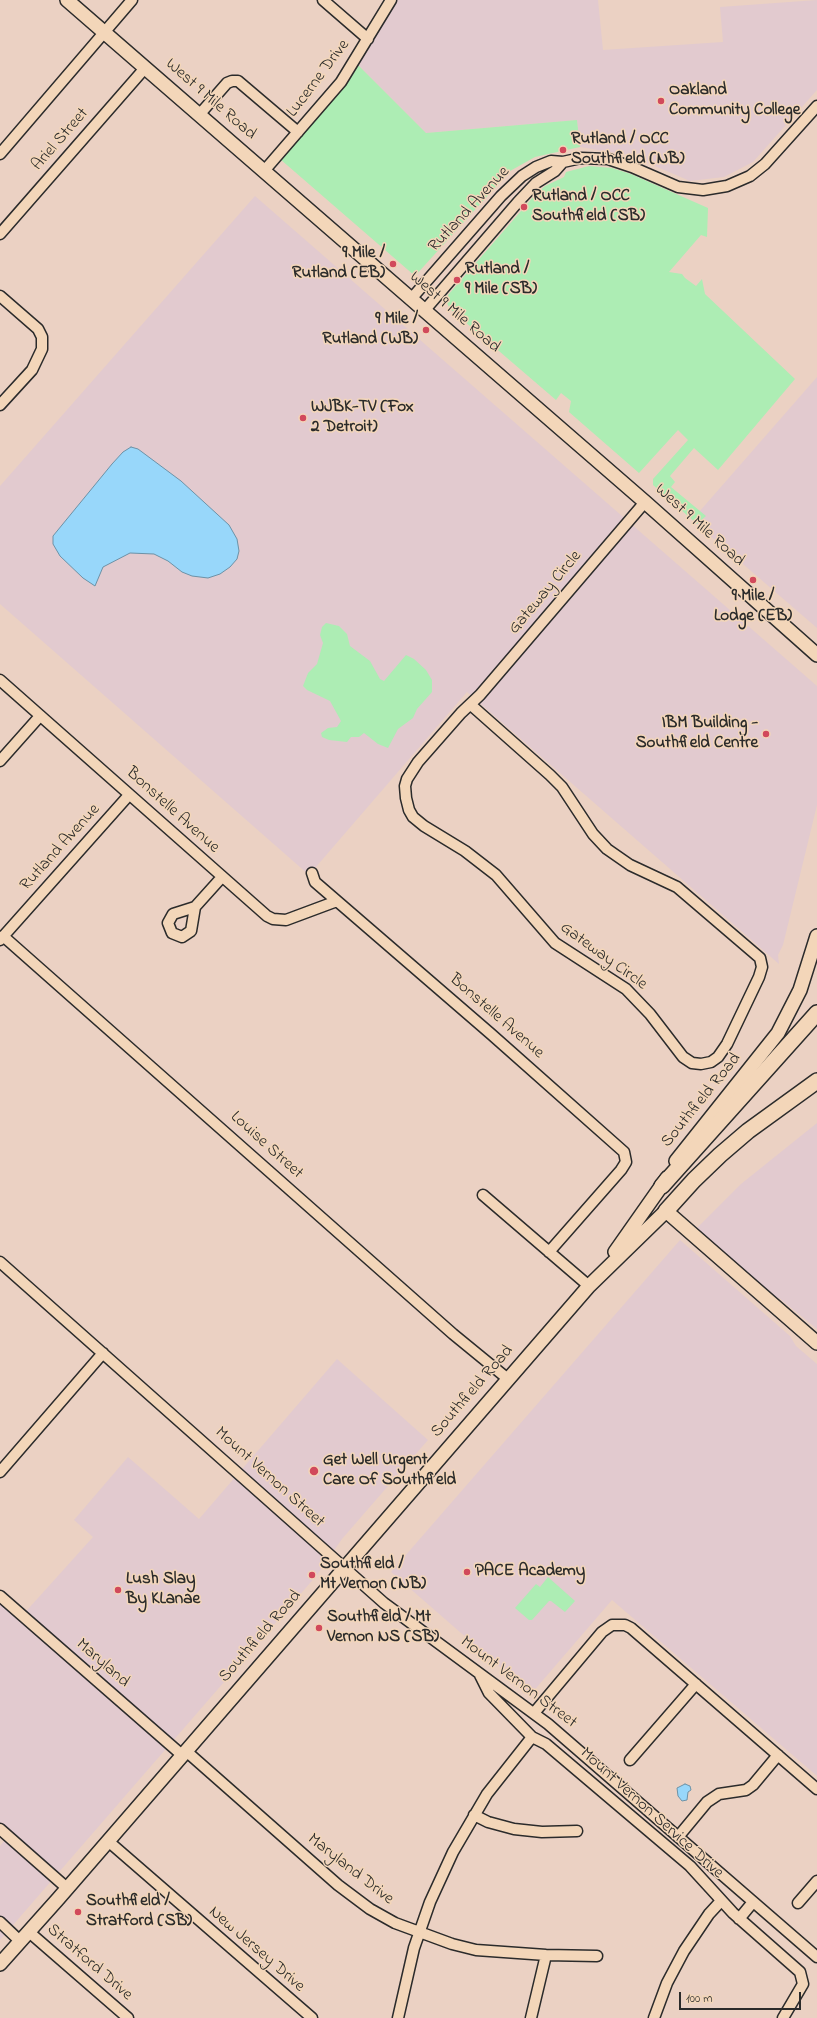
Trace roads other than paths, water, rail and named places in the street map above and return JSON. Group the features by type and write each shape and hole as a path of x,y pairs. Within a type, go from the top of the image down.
{"highway":[{"path":"662,1186 799,1035 817,1013"},
{"path":"666,1211 694,1180 748,1131 817,1081"}],"main road":[{"name":"West 9 Mile Road","path":"67,0 645,502 817,655"},
{"name":"Southfield Road","path":"592,1283 662,1186 679,1157 778,1033 800,990 817,936"},
{"name":"Southfield Road","path":"0,1964 108,1842 592,1283 666,1211"},
{"path":"666,1211 817,1343"}],"street":[{"path":"0,154 98,42 104,32 132,0"},
{"path":"323,0 368,39"},
{"name":"Lucerne Drive","path":"264,171 341,82 391,0"},
{"name":"Ariel Street","path":"0,234 145,68"},
{"path":"200,115 227,83 238,81 298,132"},
{"name":"Rutland Avenue","path":"411,299 501,196 522,176 536,167 551,161 563,162 581,158 608,159 632,167 678,187 703,190 727,186 750,176 765,164 817,106"},
{"name":"Rutland Avenue","path":"424,311 536,183 555,171 563,162"},
{"path":"501,196 513,208"},
{"path":"476,224 489,235"},
{"path":"0,296 38,329 42,337 42,349 32,370 0,405"},
{"name":"Gateway Circle","path":"471,705 550,774 562,787 593,834 607,849 630,865 677,887 760,958 762,967 760,977 727,1044 718,1057 705,1064 697,1064 687,1060 678,1051 650,1014 626,989 555,943 492,871 465,851 424,826 411,814 405,792 410,774 645,502"},
{"name":"Bonstelle Avenue","path":"0,680 260,912 273,919 291,919 337,901"},
{"path":"0,761 40,716"},
{"name":"Rutland Avenue","path":"2,938 129,795"},
{"name":"Bonstelle Avenue","path":"312,873 315,882 620,1147 626,1157 626,1162 621,1170 549,1252"},
{"path":"195,907 222,877"},
{"name":"Louise Street","path":"2,938 462,1342 508,1379"},
{"path":"483,1195 549,1252 592,1283"},
{"name":"Mount Vernon Street","path":"0,1262 396,1612 534,1713 817,1957"},
{"path":"0,1472 103,1353"},
{"name":"Maryland","path":"0,1596 184,1753"},
{"path":"534,1713 602,1632 612,1625 618,1624 631,1628 817,1789"},
{"name":"Mount Vernon Service Drive","path":"480,1673 489,1693 532,1737 546,1744 690,1866 739,1919 800,1972 803,1979 802,1987 783,2018"},
{"path":"630,1760 696,1684"},
{"path":"398,2018 408,1972 420,1933 440,1878 474,1815 502,1774 532,1737"},
{"name":"Maryland Drive","path":"184,1753 348,1893 383,1916 420,1933 452,1944 476,1950 546,1955 597,1956"},
{"path":"678,1837 707,1802 719,1794 746,1790 753,1785 778,1755"},
{"path":"474,1815 488,1822 514,1829 542,1832 577,1831"},
{"path":"0,1829 67,1888"},
{"name":"New Jersey Drive","path":"108,1842 312,2018"},
{"path":"798,1903 817,1881"},
{"path":"654,2018 667,1983 684,1951 709,1914 722,1901"},
{"path":"739,1919 754,1902"},
{"name":"Stratford Drive","path":"0,1922 25,1936 128,2018"},
{"path":"531,2018 546,1955"}],"water":[{"path":"131,447 138,449 181,481 229,525 237,539 239,551 237,559 230,567 220,574 208,578 192,576 182,572 168,561 154,554 130,553 103,567 95,586 83,578 60,556 53,544 53,536 112,464 123,452"},
{"path":"685,1784 690,1786 691,1790 688,1792 687,1800 682,1801 678,1796 677,1788"}],"place":[{"name":"Oakland Community College","path":"661,101"},
{"name":"Rutland / OCC Southfield (NB)","path":"563,150"},
{"name":"Rutland / OCC Southfield (SB)","path":"524,207"},
{"name":"9 Mile / Rutland (EB)","path":"393,264"},
{"name":"Rutland / 9 Mile (SB)","path":"457,280"},
{"name":"9 Mile / Rutland (WB)","path":"426,330"},
{"name":"WJBK-TV (Fox 2 Detroit)","path":"303,418"},
{"name":"9 Mile / Lodge (EB)","path":"753,580"},
{"name":"IBM Building - Southfield Centre","path":"766,734"},
{"name":"Get Well Urgent Care Of Southfield","path":"314,1471"},
{"name":"PACE Academy","path":"467,1572"},
{"name":"Southfield / Mt Vernon (NB)","path":"312,1575"},
{"name":"Lush Slay By KLanae","path":"118,1590"},
{"name":"Southfield / Mt Vernon NS (SB)","path":"319,1628"},
{"name":"Southfield / Stratford (SB)","path":"78,1912"}]}
